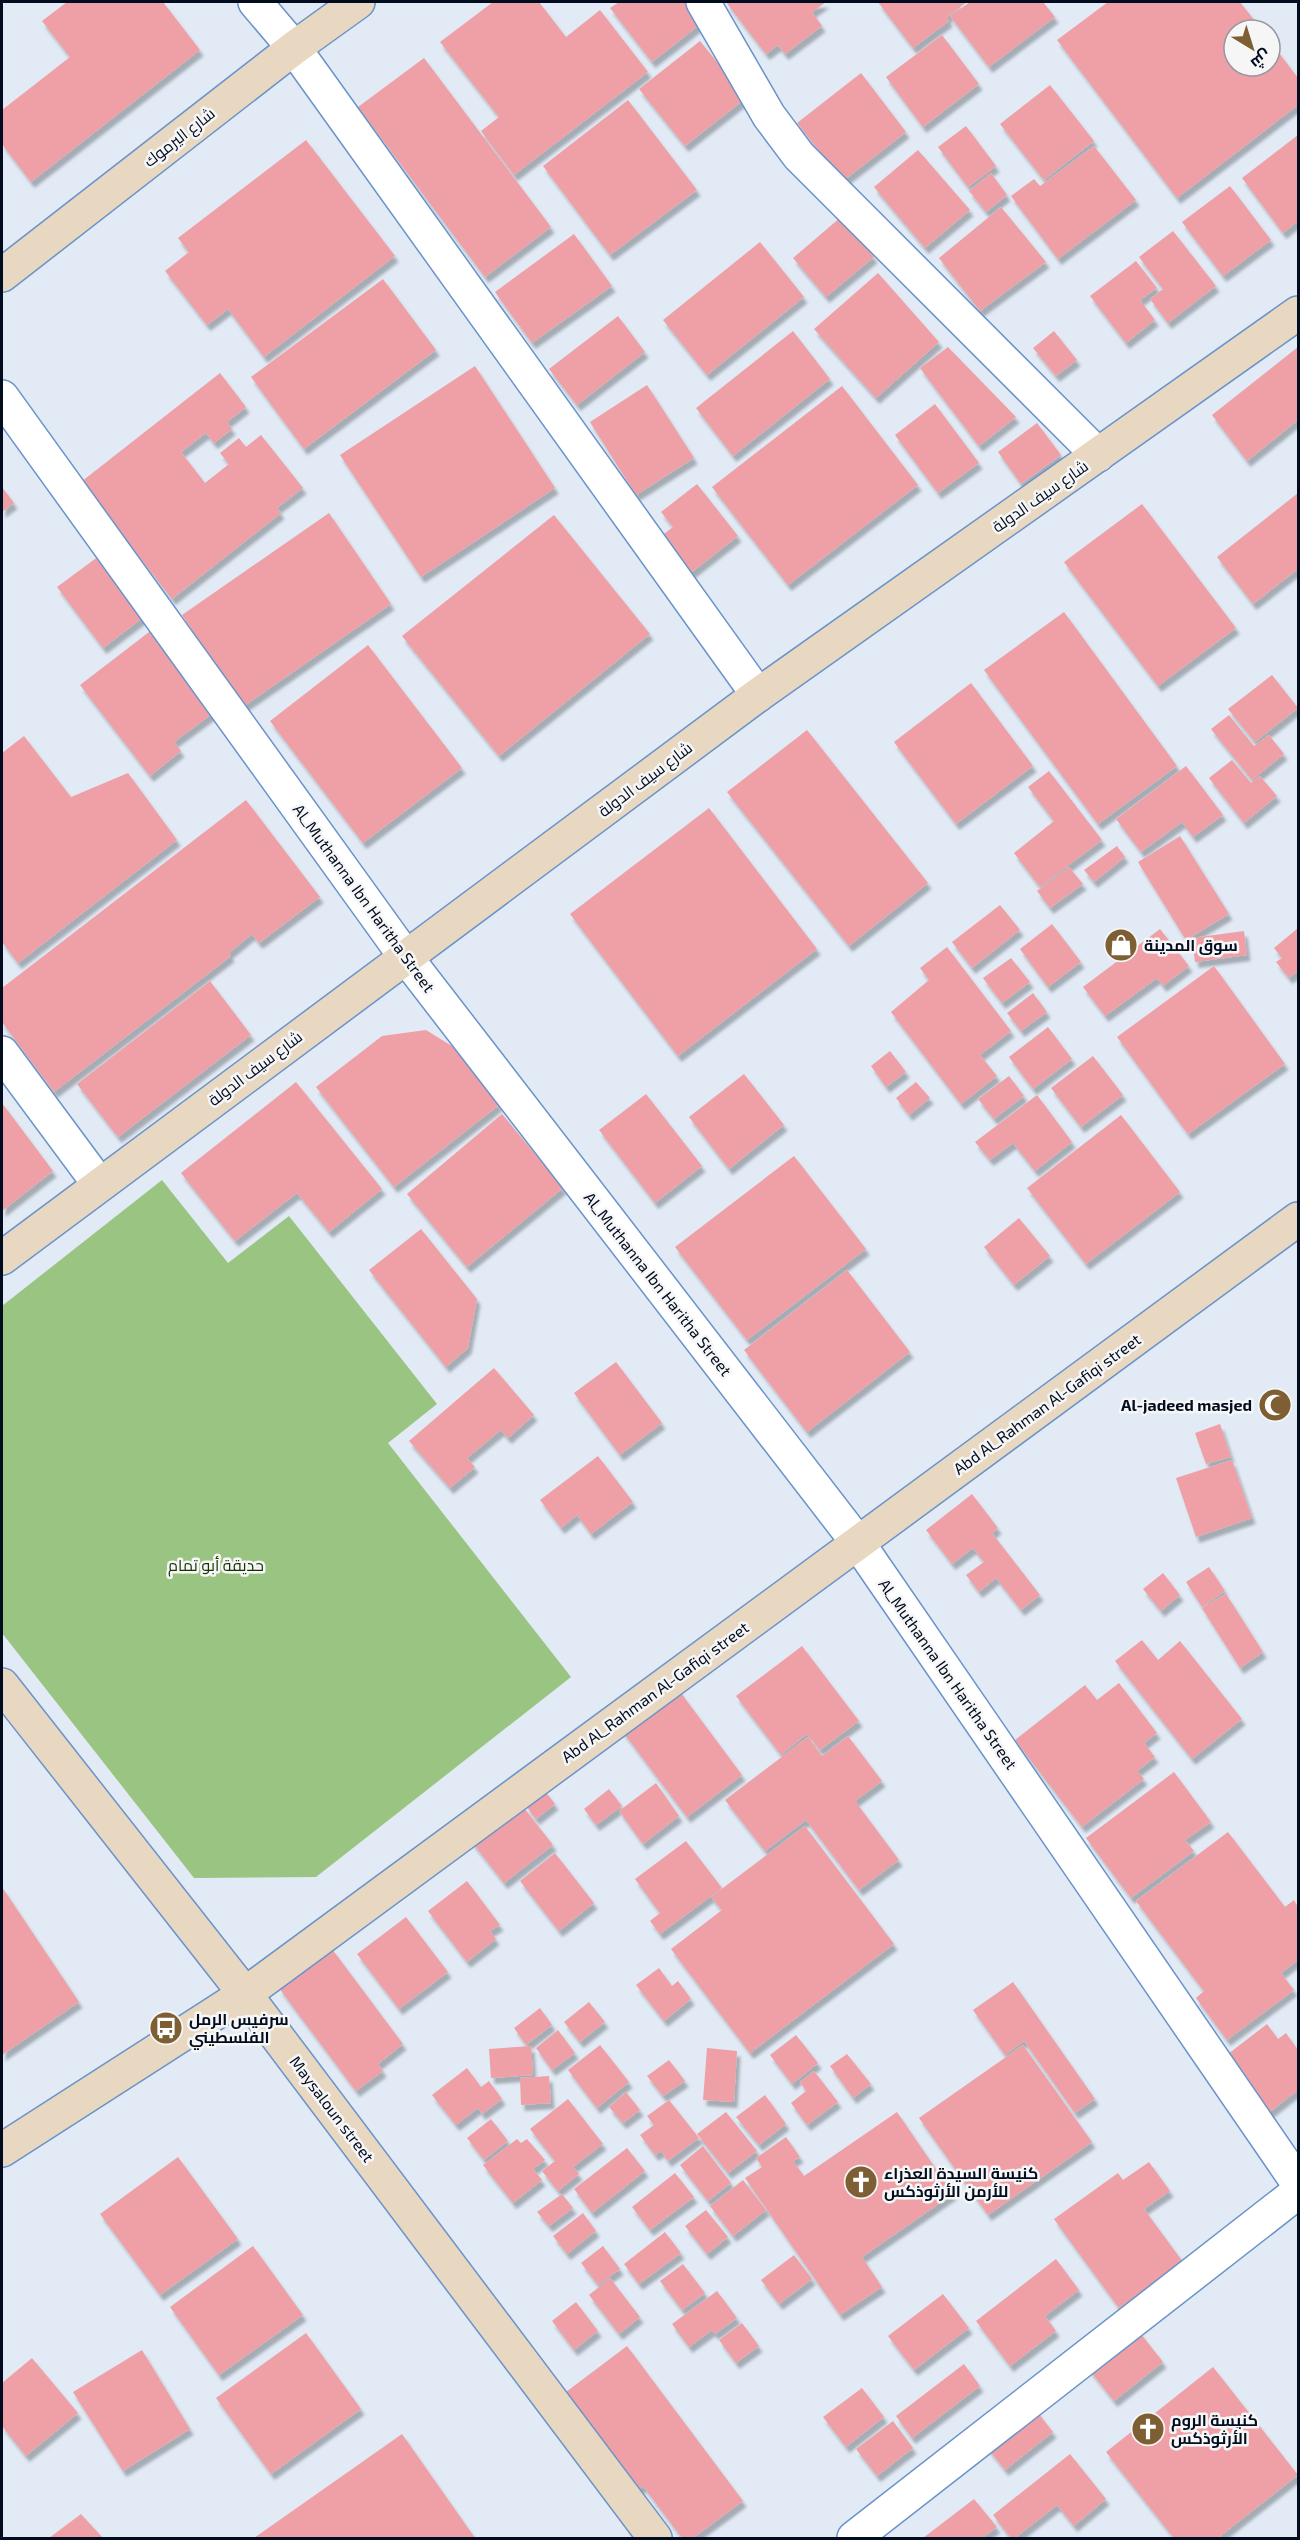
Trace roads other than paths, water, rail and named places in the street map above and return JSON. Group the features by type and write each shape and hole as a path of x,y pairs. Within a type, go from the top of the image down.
{"main road":[{"name":"شارع اليرموك","path":"2,275 294,48 358,2"},
{"name":"شارع سيف الدولة","path":"2,1258 758,695 1299,313"},
{"name":"Abd Al_Rahman Al-Gafiqi street","path":"2,2150 245,1994 1299,1219"},
{"name":"Maysaloun street","path":"2,1685 245,1994 655,2538"}],"street":[{"path":"255,2 294,48 758,695"},
{"path":"703,2 769,116 800,156 1098,455"},
{"name":"Al_Muthanna Ibn Haritha Street","path":"2,397 405,956 858,1543 1299,2183"},
{"path":"2,1053 99,1184"},
{"path":"854,2538 1299,2192"}],"place":[{"name":"سوق المدينة","path":"1121,945"},
{"name":"Al-jadeed masjed","path":"1275,1405"},
{"name":"سرفيس الرمل الفلسطيني","path":"166,2028"},
{"name":"كنيسة السيدة العذراء للأرمن الأرثوذكس","path":"861,2182"},
{"name":"كنيسة الروم الأرثوذكس","path":"1148,2429"}],"park label":[{"name":"حديقة أبو تمام","path":"216,1565"}]}
